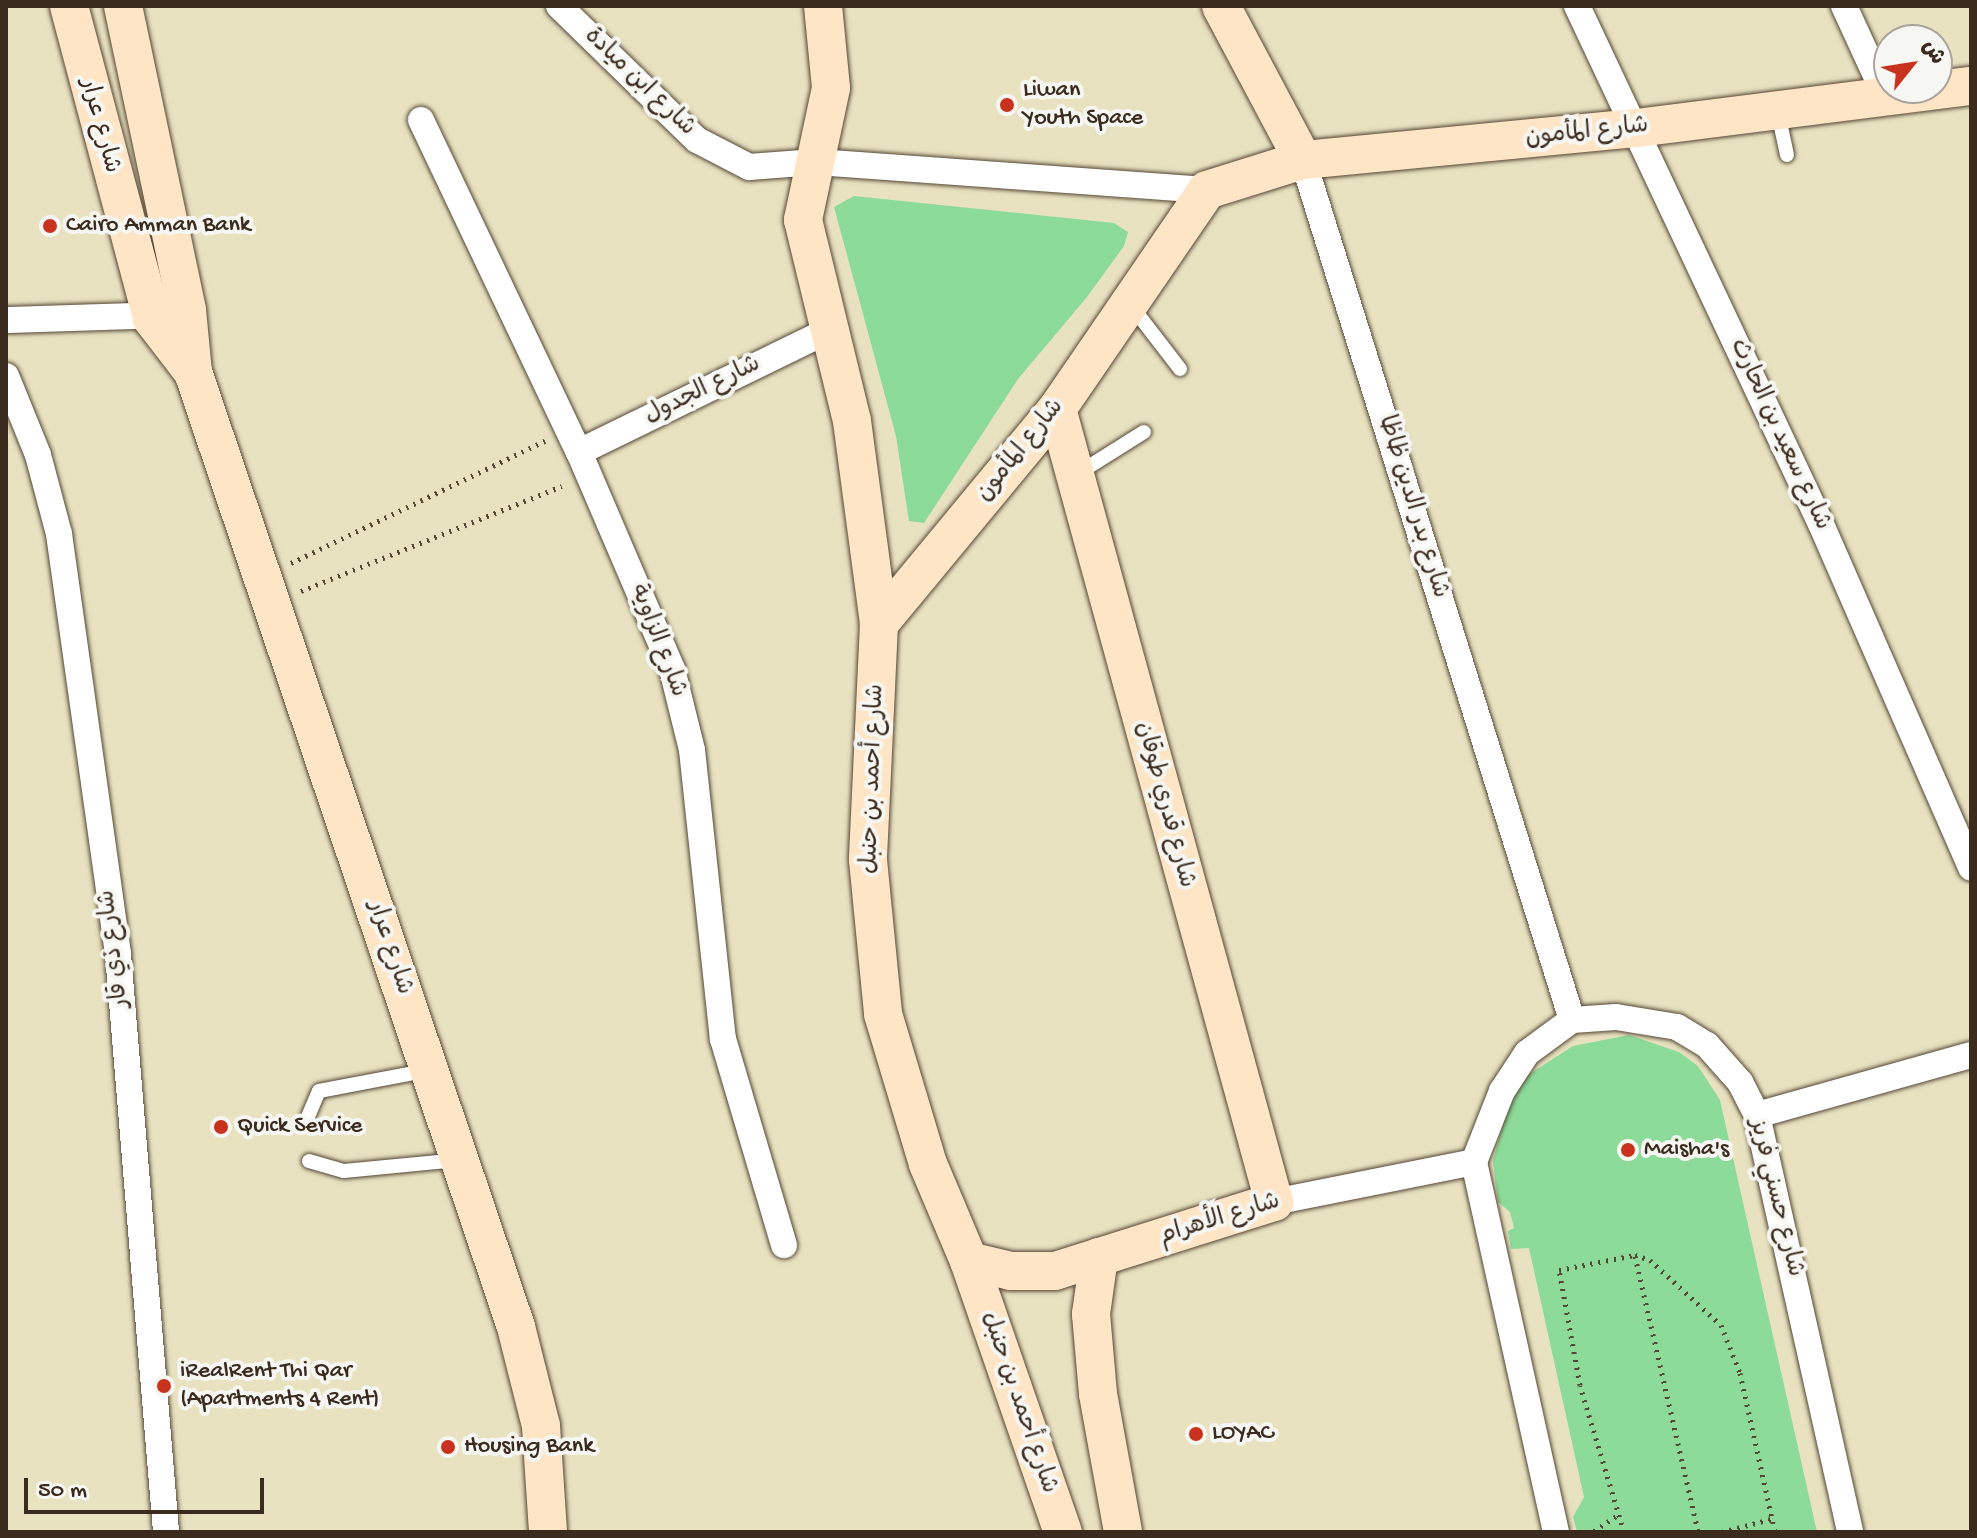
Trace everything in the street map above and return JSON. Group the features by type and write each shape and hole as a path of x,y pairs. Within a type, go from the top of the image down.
{"street":[{"name":"شارع عرار","path":"69,6 170,315 193,372 516,1327 541,1426 548,1532"},
{"name":"شارع عرار","path":"123,6 170,315"},
{"name":"شارع ابن ميادة","path":"559,6 697,140 749,167 816,162"},
{"name":"شارع أحمد بن حنبل","path":"823,6 831,88 803,220 827,331 852,421 879,624 868,860 883,1014 928,1164 969,1261 1063,1532"},
{"name":"شارع بدر الدين ظاظا","path":"1221,6 1303,160 1572,1020"},
{"name":"شارع سعيد بن الحارث","path":"1577,6 1821,524 1968,852"},
{"path":"1844,6 1873,69"},
{"name":"شارع المأمون","path":"816,162 1207,190 1303,160 1637,128 1873,97"},
{"name":"شارع الزاوية","path":"421,120 578,453 672,669 692,750 723,1039 784,1245"},
{"name":"شارع المأمون","path":"879,624 1057,409 1207,190"},
{"path":"6,320 170,315"},
{"name":"شارع الجدول","path":"578,453 827,331"},
{"name":"شارع ذي قار","path":"6,376 38,455 59,534 118,954 166,1532"},
{"name":"شارع قدري طوقان","path":"1057,409 1274,1202"},
{"name":"شارع حسني فريز","path":"1572,1020 1616,1017 1677,1027 1707,1045 1740,1082 1757,1115 1850,1532"},
{"path":"1556,1532 1474,1162 1512,1072 1544,1037 1572,1020"},
{"path":"1757,1115 1971,1055"},
{"name":"شارع الأهرام","path":"969,1261 1011,1271 1055,1271 1274,1202 1474,1162"},
{"path":"1099,1257 1091,1314 1098,1394 1123,1532"}],"lane":[{"path":"1777,109 1787,155"},
{"path":"1129,303 1180,369"},
{"path":"1075,475 1144,432"},
{"path":"307,1119 319,1091 429,1070"},
{"path":"309,1161 344,1171 462,1160"}],"path":[{"path":"266,590 578,453"},
{"path":"266,590 578,453"},
{"path":"1635,1255 1698,1532"},
{"path":"1624,1532 1580,1385 1559,1270 1635,1255 1650,1260 1721,1325 1740,1373 1775,1532"},
{"path":"1594,1531 1619,1514"},
{"path":"1722,1532 1771,1519"}],"green space":[{"path":"854,196 1114,223 1128,232 1124,246 1087,297 1018,379 924,523 909,521 896,436 834,207"},
{"path":"1629,1035 1679,1052 1698,1066 1720,1100 1817,1532 1577,1532 1573,1517 1584,1497 1529,1248 1511,1249 1508,1231 1514,1228 1510,1212 1498,1202 1493,1161 1505,1116 1525,1077 1573,1046"}],"place":[{"name":"Liwan Youth Space","path":"1007,105"},
{"name":"Cairo Amman Bank","path":"50,226"},
{"name":"Quick Service","path":"221,1127"},
{"name":"Maisha's","path":"1628,1150"},
{"name":"iRealRent Thi Qar (Apartments 4 Rent)","path":"164,1386"},
{"name":"LOYAC","path":"1196,1434"},
{"name":"Housing Bank","path":"448,1447"}]}
